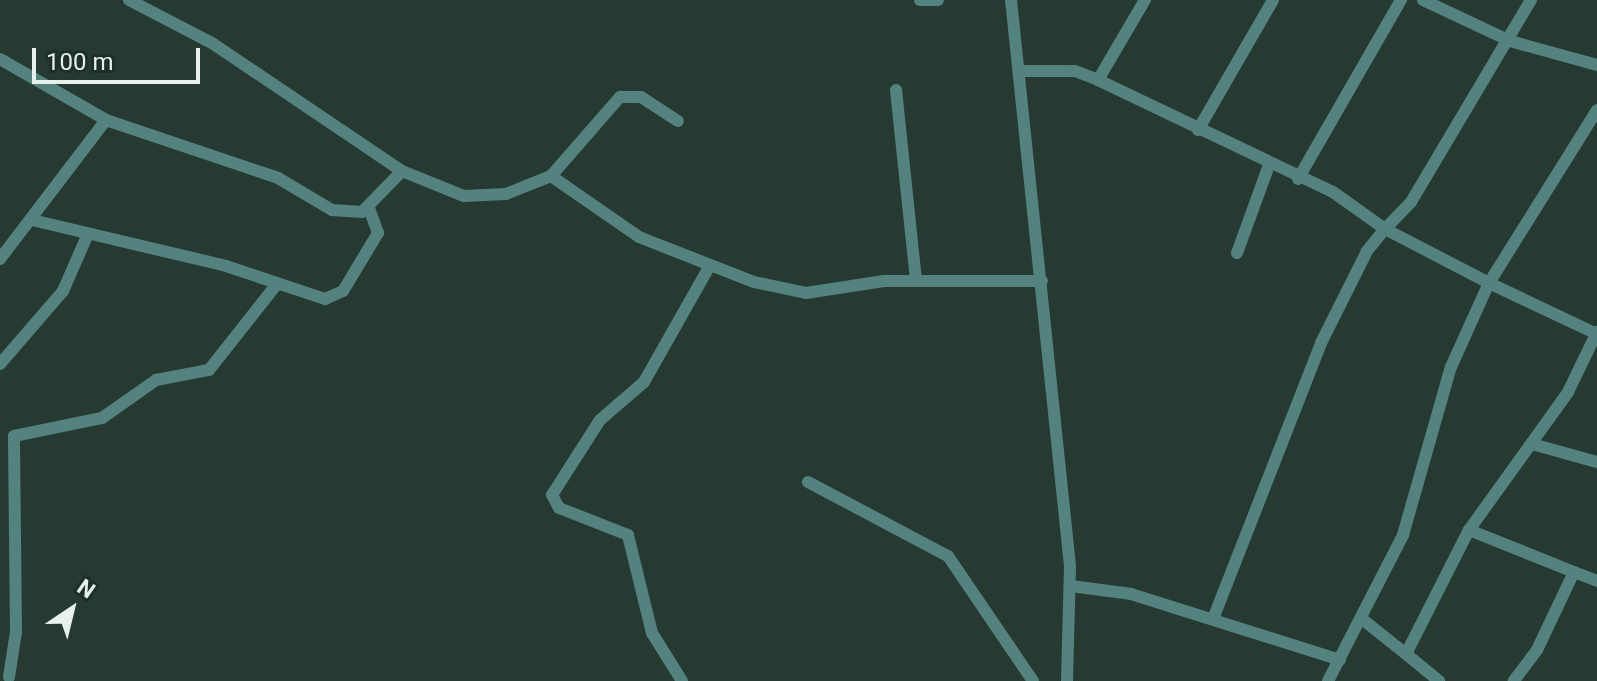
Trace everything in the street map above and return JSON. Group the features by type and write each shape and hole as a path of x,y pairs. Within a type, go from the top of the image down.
{"street":[{"path":"129,0 212,43 402,171 437,188 486,197 551,176 620,97 641,97 678,121"},
{"path":"1011,0 1071,586 1067,681"},
{"path":"1098,80 1145,0"},
{"path":"1198,130 1273,0"},
{"path":"1298,179 1401,0"},
{"path":"1423,0 1510,41 1597,65"},
{"path":"1213,619 1321,343 1367,251 1411,202 1510,41 1531,0"},
{"path":"0,59 106,120 278,178 332,210 369,208 402,171"},
{"path":"1020,71 1075,71 1098,80 1298,179 1343,198 1385,229 1489,283 1597,333 1568,392 1469,530 1406,654"},
{"path":"896,90 916,280"},
{"path":"1328,681 1403,535 1451,367 1489,283 1597,110"},
{"path":"0,259 32,220 73,157 106,120"},
{"path":"1237,253 1269,165"},
{"path":"551,176 639,237 708,269 806,293 916,280 1042,281"},
{"path":"32,220 87,236 226,266 317,299 343,291 378,233 369,208"},
{"path":"0,364 63,291 87,236"},
{"path":"682,681 652,633 628,535 559,508 552,495 600,420 644,382 708,269"},
{"path":"9,679 16,632 14,436 102,418 156,380 209,370 277,284"},
{"path":"1532,444 1597,462"},
{"path":"808,482 948,556 1033,681"},
{"path":"1469,530 1597,581"},
{"path":"1514,681 1537,650 1574,572"},
{"path":"1071,586 1131,594 1340,660"},
{"path":"1362,619 1439,681"},
{"path":"0,660 9,679"}]}
